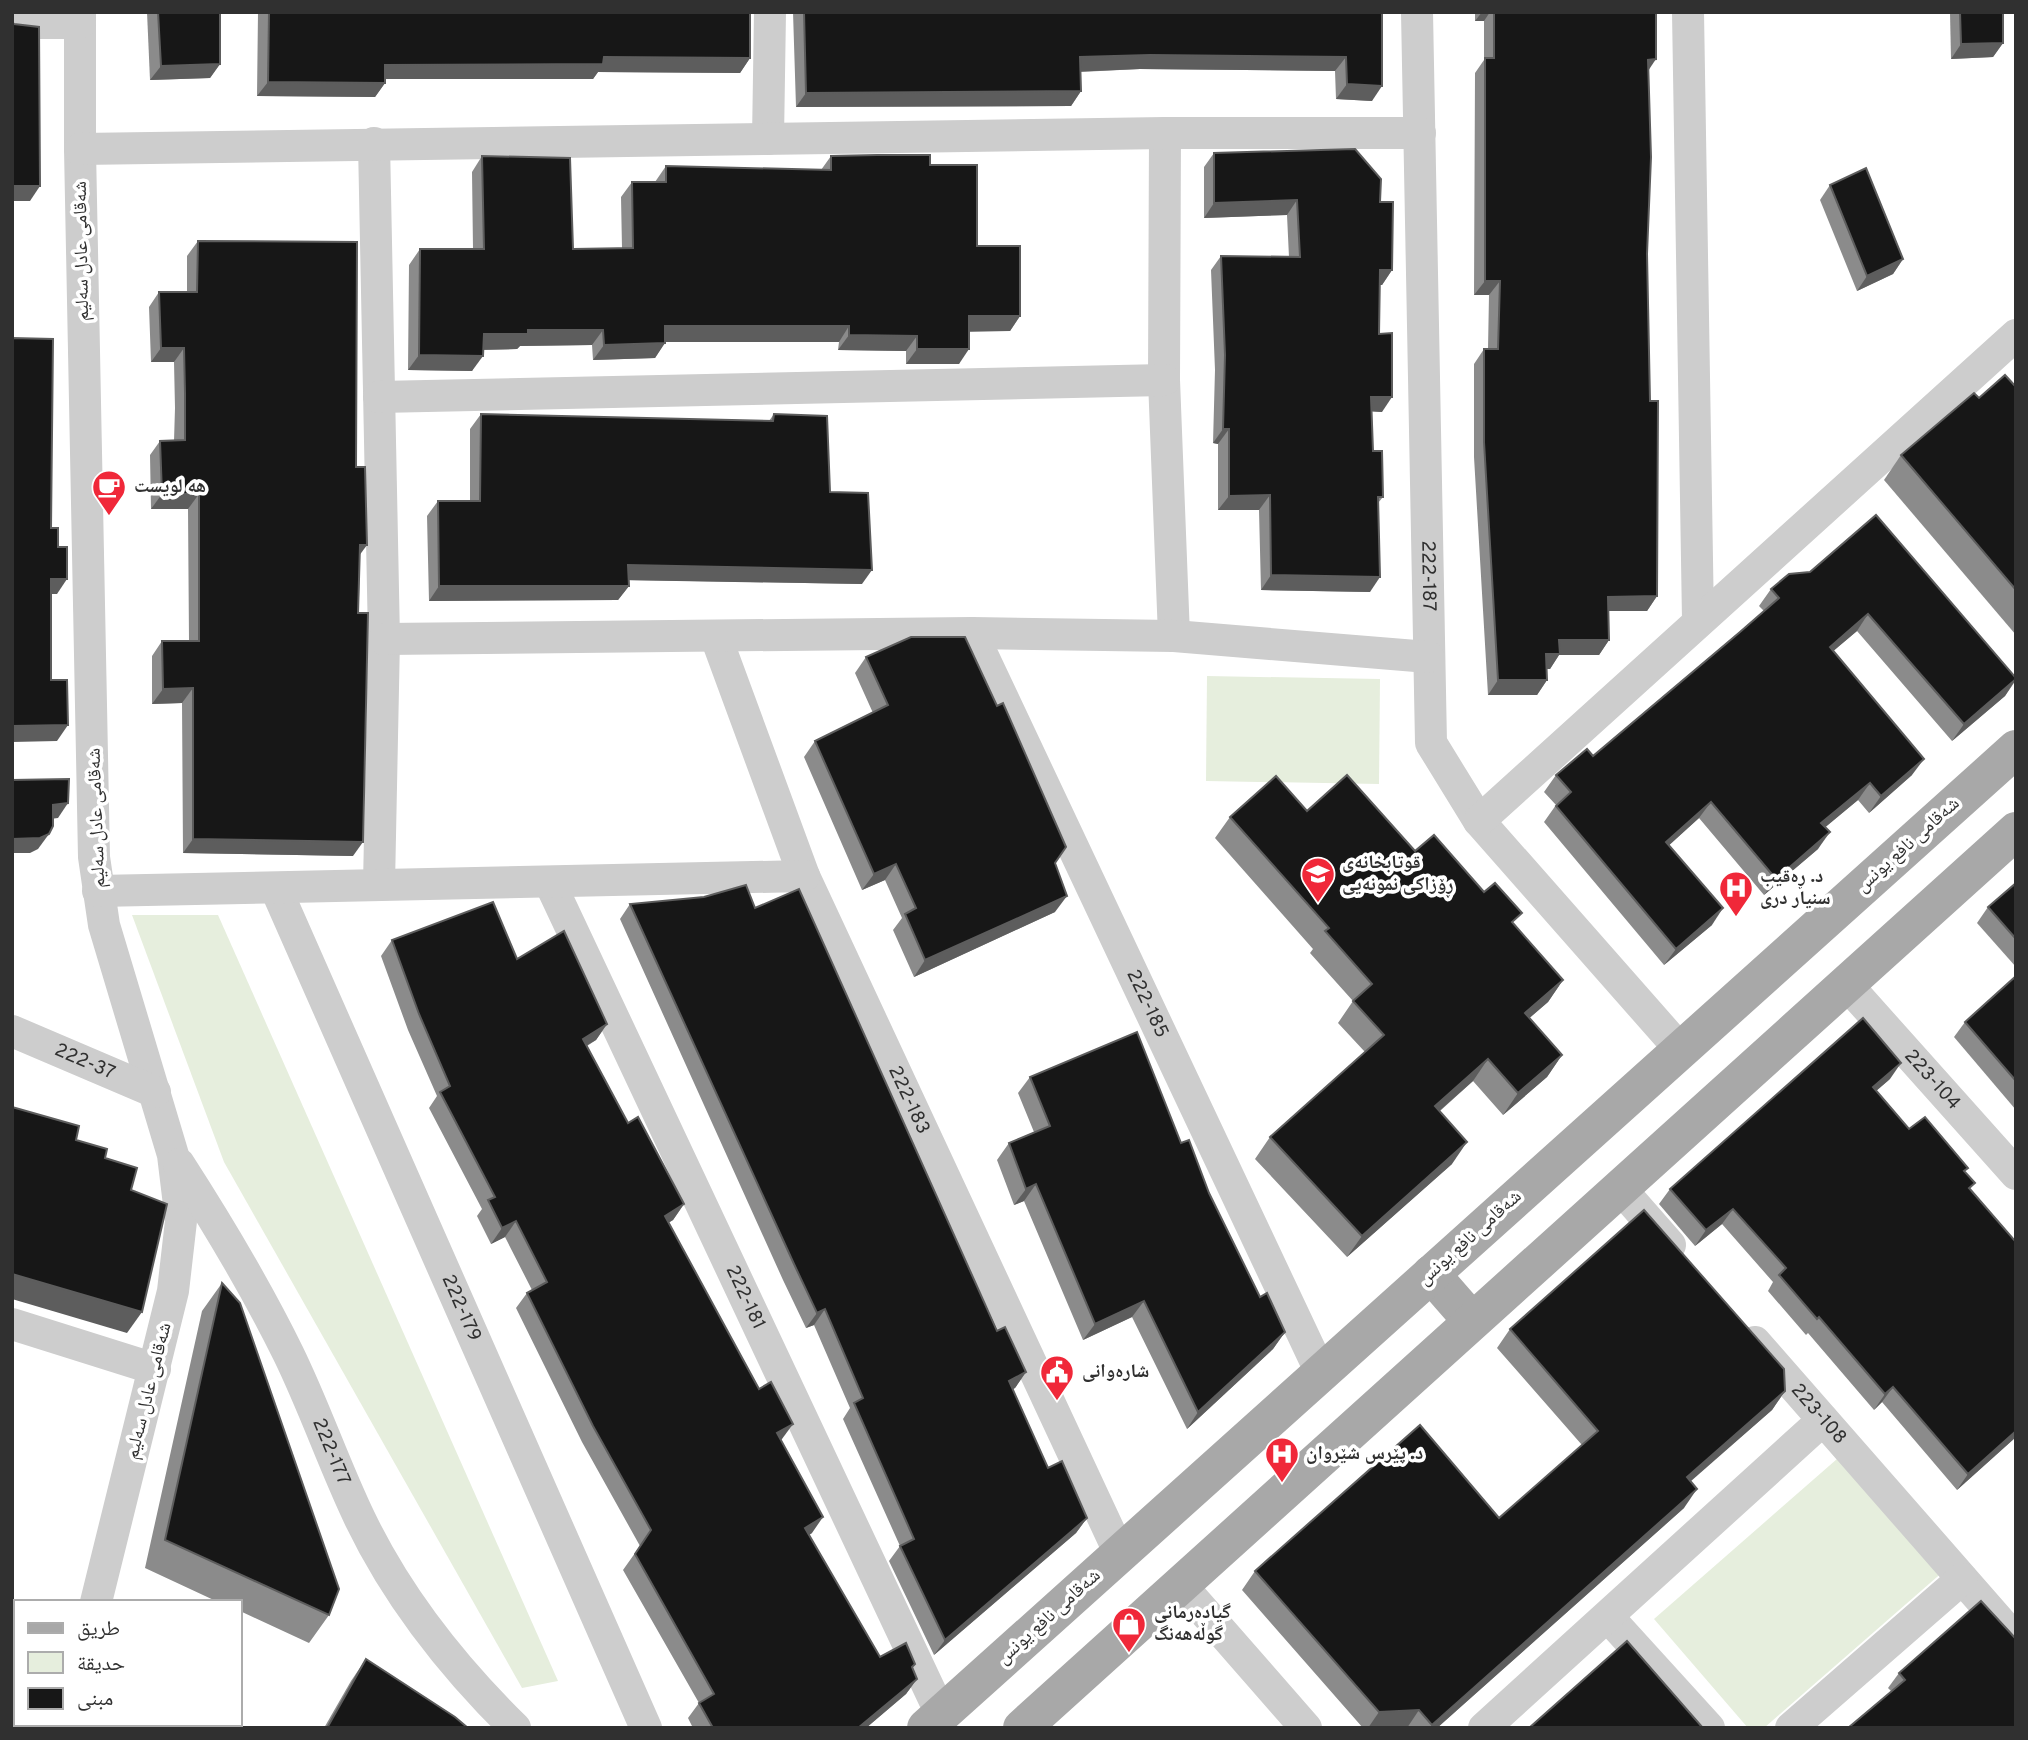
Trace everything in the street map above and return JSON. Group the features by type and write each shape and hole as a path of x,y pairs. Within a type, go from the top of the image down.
{"main road":[{"name":"شەقامی نافع یونس","path":"933,1721 1679,1048 2016,749"},
{"path":"1022,1728 1848,986 2016,831"},
{"path":"1431,1274 1472,1321"}],"street":[{"path":"768,139 770,12"},
{"name":"222-187","path":"1417,12 1431,743 1479,821 1679,1048"},
{"path":"1688,12 1698,620"},
{"path":"12,23 80,18"},
{"name":"شەقامی عادل سەلیم","path":"80,18 80,149 95,790 93,824 98,891 114,958 173,1155 181,1221 179,1256 155,1369 97,1600"},
{"path":"1165,133 1164,380 1174,636"},
{"path":"80,149 1165,133 1420,133"},
{"path":"374,143 384,639 379,885"},
{"path":"1479,821 2016,335"},
{"path":"379,397 1164,380"},
{"path":"384,639 972,633 1174,636 1428,657"},
{"name":"222-185","path":"972,633 1321,1373"},
{"name":"222-183","path":"716,637 804,876 1120,1555"},
{"path":"98,891 804,876"},
{"name":"222-181","path":"550,883 933,1721"},
{"name":"222-179","path":"276,889 646,1728"},
{"name":"223-104","path":"1848,986 2016,1174"},
{"name":"222-37","path":"12,1031 155,1092"},
{"name":"222-177","path":"173,1155 215,1220 265,1308 321,1423 360,1520 386,1567 446,1654 515,1728"},
{"path":"1620,1188 1685,1262"},
{"name":"223-108","path":"1731,1315 2016,1640"},
{"path":"12,1324 155,1369"},
{"path":"1483,1728 1823,1420"},
{"path":"1791,1728 1962,1579"},
{"path":"1181,1584 1306,1728"},
{"path":"1608,1617 1709,1728"}],"green space":[{"path":"1207,676 1380,679 1379,784 1206,781"},
{"path":"132,915 218,915 558,1681 522,1688 224,1162"},
{"path":"1845,1452 1945,1570 1764,1728 1748,1728 1654,1619"}],"building":[{"path":"158,12 220,12 220,64 161,66"},
{"path":"269,12 750,12 750,58 604,57 603,64 385,65 385,83 268,82"},
{"path":"804,12 1382,12 1382,86 1347,84 1346,57 1150,55 1080,57 1081,91 806,93"},
{"path":"1494,12 1656,12 1656,59 1648,60 1651,157 1647,254 1650,401 1658,401 1657,596 1608,597 1609,640 1559,640 1560,654 1546,654 1547,680 1498,680 1484,442 1484,349 1498,349 1500,281 1485,281 1485,58 1494,58"},
{"path":"1960,12 2003,12 2003,43 1961,44"},
{"path":"12,22 39,27 40,186 12,186"},
{"path":"1355,149 1381,179 1380,202 1393,202 1392,270 1380,270 1379,334 1392,333 1392,397 1371,397 1373,451 1382,451 1383,497 1378,497 1380,577 1271,575 1270,495 1229,496 1229,429 1223,429 1225,355 1221,256 1300,257 1297,200 1214,203 1214,153"},
{"path":"930,155 930,165 977,165 977,246 1020,246 1020,316 969,316 969,349 917,349 917,336 849,335 849,326 665,326 665,343 604,345 603,330 528,330 528,334 484,334 483,356 419,355 420,249 484,249 482,156 570,158 573,249 633,248 632,182 666,182 666,166 831,170 831,156"},
{"path":"1866,168 1903,259 1867,276 1830,185"},
{"path":"198,241 357,242 356,467 365,467 367,545 360,545 358,613 368,613 363,842 193,839 193,688 163,689 162,641 199,641 199,494 162,494 160,441 185,440 185,393 184,348 161,348 159,292 197,292"},
{"path":"12,338 53,339 51,528 58,528 58,547 67,547 67,579 51,579 51,680 67,680 68,725 12,726"},
{"path":"2005,375 2016,387 2016,590 1901,455 1974,393 1979,398"},
{"path":"481,414 773,421 774,414 827,416 830,492 868,493 872,570 628,565 629,586 439,586 438,501 480,501"},
{"path":"1876,515 2016,679 1964,724 1868,614 1830,647 1924,759 1881,796 1870,783 1821,823 1830,832 1776,879 1711,802 1666,842 1723,908 1676,949 1556,806 1571,792 1556,775 1587,749 1593,756 1740,632 1779,598 1771,589 1789,574 1810,572"},
{"path":"911,637 965,637 997,706 1003,703 1066,847 1055,863 1067,896 925,960 905,914 916,908 896,864 874,874 815,741 888,705 866,657"},
{"path":"1347,775 1415,851 1434,835 1484,892 1495,883 1522,913 1512,922 1563,980 1525,1013 1562,1055 1518,1093 1488,1059 1435,1106 1467,1142 1362,1236 1270,1137 1384,1035 1353,1001 1372,984 1325,931 1329,928 1230,817 1276,776 1307,811"},
{"path":"69,779 68,803 53,805 53,826 49,834 40,838 12,839 12,780"},
{"path":"2016,883 2016,939 1988,907"},
{"path":"746,885 755,908 799,889 997,1331 1005,1327 1026,1372 1009,1381 1048,1468 1062,1461 1087,1518 945,1640 900,1546 914,1539 854,1403 863,1398 825,1309 817,1313 630,904 704,897"},
{"path":"493,902 517,959 564,931 607,1024 583,1039 628,1123 638,1117 684,1204 665,1216 759,1389 771,1382 793,1424 777,1433 823,1517 805,1528 880,1657 906,1643 915,1664 912,1667 917,1679 858,1728 713,1728 699,1703 714,1694 635,1554 651,1530 593,1426 527,1293 547,1282 516,1221 502,1228 488,1200 495,1197 440,1092 450,1086 419,1014 392,940"},
{"path":"2016,976 2016,1081 1965,1022"},
{"path":"1863,1018 1901,1063 1873,1087 1909,1129 1925,1117 1968,1168 1964,1171 1975,1183 1969,1188 2016,1242 2016,1431 1968,1474 1893,1387 1885,1394 1819,1317 1817,1319 1779,1275 1786,1268 1733,1209 1706,1230 1670,1189"},
{"path":"1137,1032 1181,1143 1189,1140 1209,1193 1260,1297 1267,1293 1285,1332 1198,1412 1144,1301 1095,1324 1036,1184 1026,1189 1009,1143 1050,1126 1030,1077"},
{"path":"12,1107 79,1126 76,1140 107,1149 105,1158 137,1168 131,1190 167,1204 142,1312 12,1274"},
{"path":"1644,1210 1784,1369 1785,1391 1687,1477 1697,1489 1432,1725 1419,1710 1379,1712 1255,1571 1420,1425 1499,1518 1598,1431 1510,1329"},
{"path":"222,1283 240,1303 339,1589 329,1615 165,1540"},
{"path":"1981,1601 2016,1639 2016,1728 1848,1728 1905,1680 1899,1673"},
{"path":"1627,1641 1703,1728 1529,1728"},
{"path":"366,1659 455,1717 468,1728 327,1728"}],"place":[{"name":"هه لويست","path":"109,517"},
{"name":"قوتابخانەی ڕۆزاکی نمونەیی","path":"1318,904"},
{"name":"د. ڕەقیب سنیار دری","path":"1736,918"},
{"name":"شارەوانی","path":"1057,1402"},
{"name":"د. پێرس شێروان","path":"1282,1484"},
{"name":"گیادەرمانی گوڵەهەنگ","path":"1129,1654"}]}
